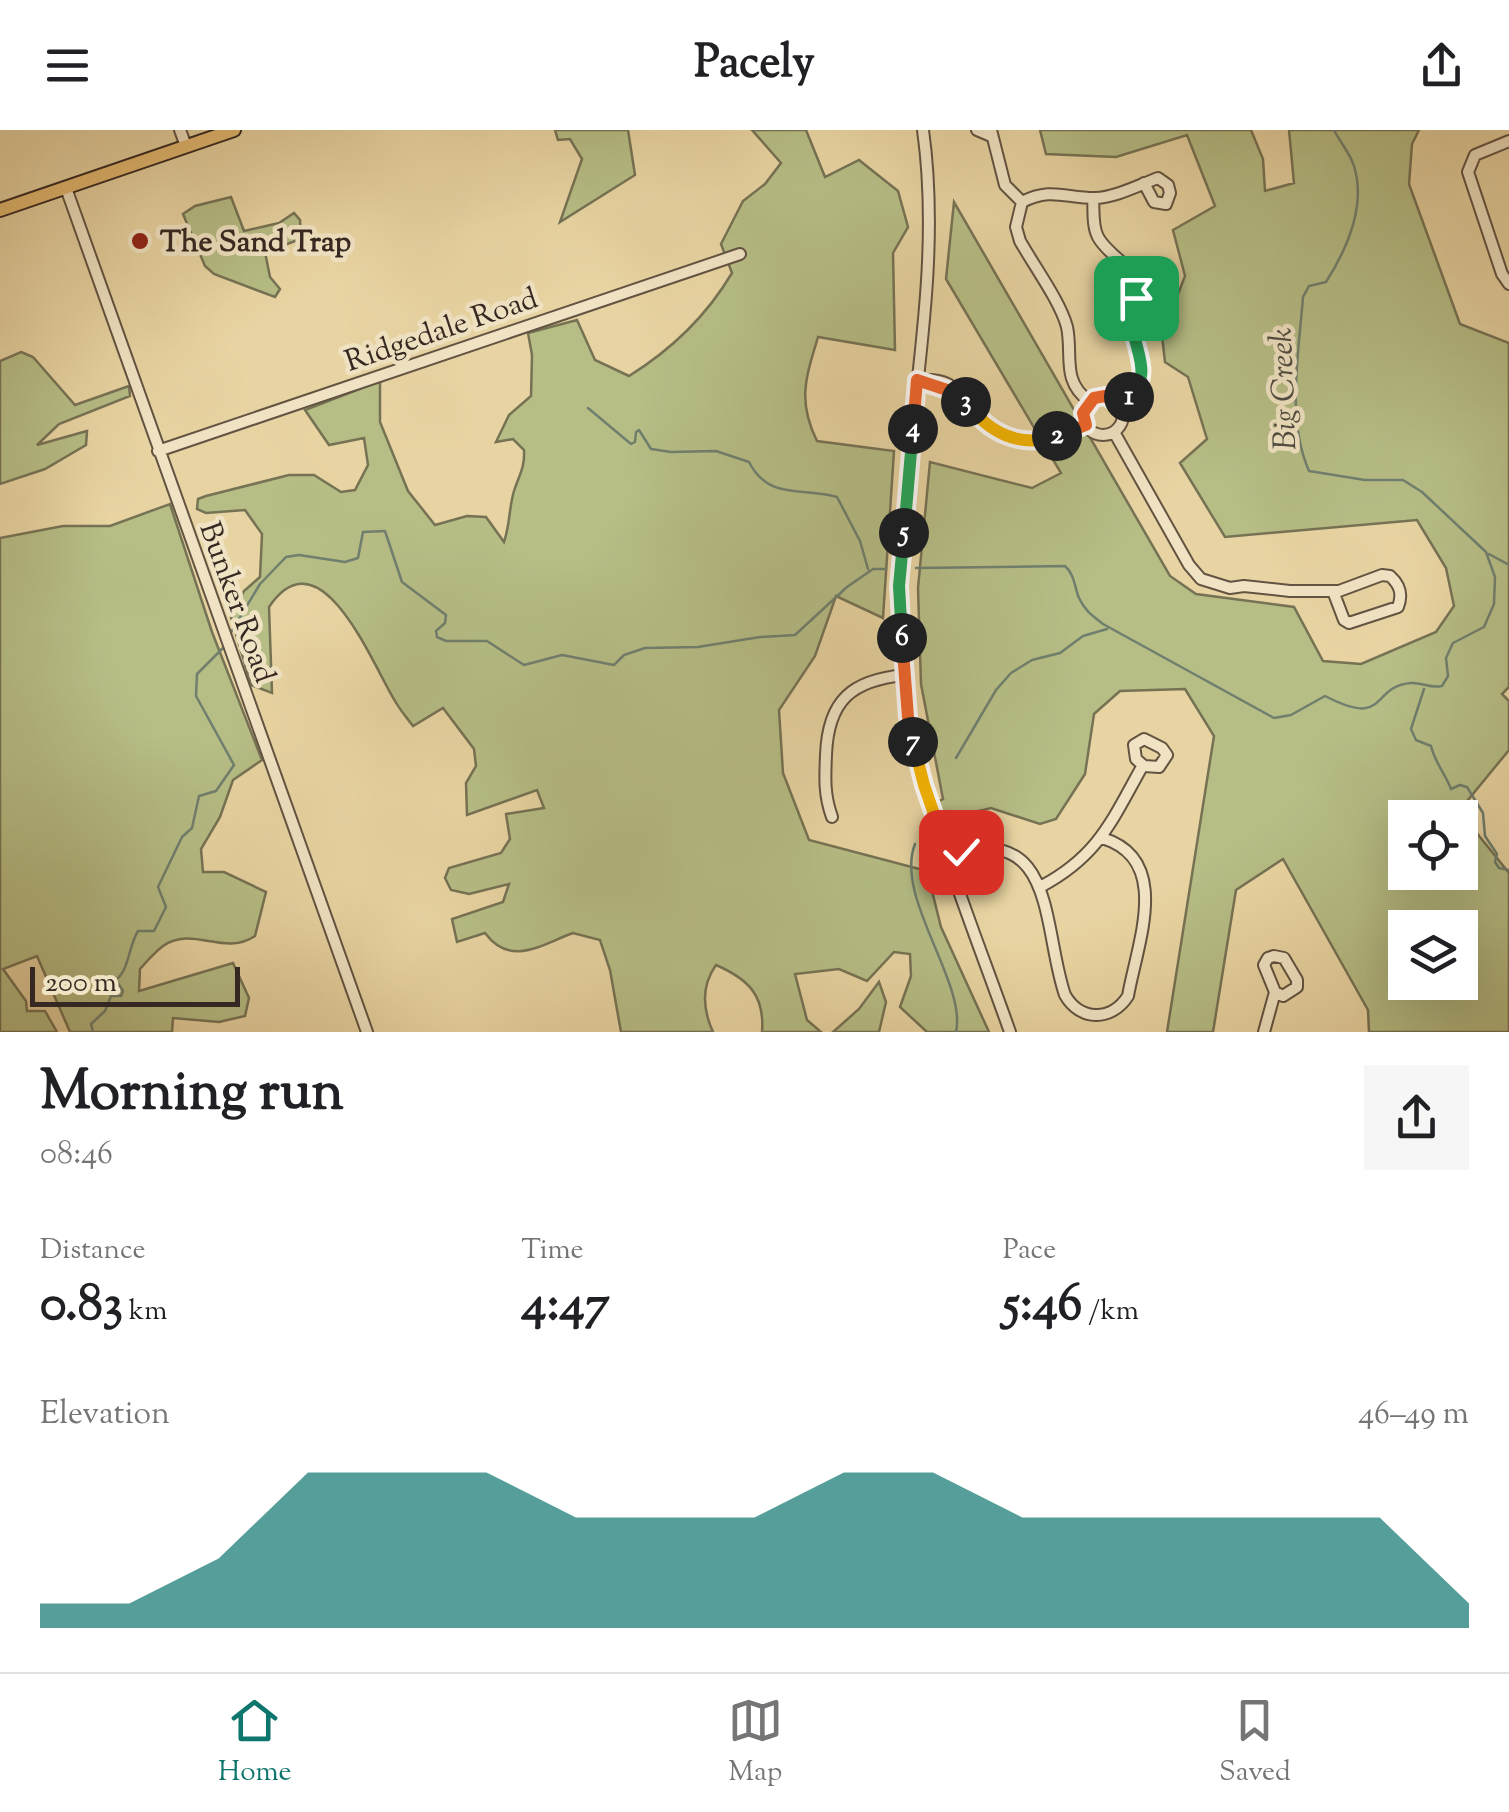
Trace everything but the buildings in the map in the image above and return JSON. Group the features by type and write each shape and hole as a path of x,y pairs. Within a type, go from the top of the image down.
{"main road":[{"path":"0,210 234,130"}],"street":[{"path":"180,130 186,146"},
{"path":"923,130 928,163 928,246 899,586 908,717 924,785 1010,1032"},
{"path":"976,130 991,133 1005,185 1022,202"},
{"path":"1509,140 1482,150 1470,162 1470,182 1509,284"},
{"path":"1022,202 1045,193 1093,198 1144,183"},
{"name":"Bunker Road","path":"66,188 366,1032"},
{"path":"1093,198 1098,237 1134,278 1132,320 1143,362 1135,392 1120,405"},
{"path":"1022,202 1016,227 1020,242 1066,325 1067,365 1072,380 1089,401"},
{"name":"Ridgedale Road","path":"158,451 740,254"},
{"path":"917,380 935,379 952,384 980,422 1014,438 1045,440 1086,425"},
{"path":"1105,396 1120,405 1121,423 1114,432 1102,435 1086,425 1083,413 1089,401 1105,396"},
{"path":"1114,432 1189,564 1201,578 1230,588 1333,591 1390,576 1400,589 1401,599 1398,606 1349,623 1344,620 1333,591"},
{"path":"832,818 824,795 829,724 836,708 869,681 905,676"},
{"path":"1040,887 1068,872 1102,838 1143,765"},
{"path":"948,856 970,849 997,848 1020,860 1033,873 1040,887 1065,995 1071,1006 1082,1013 1105,1015 1120,1008 1128,996 1146,884 1140,865 1123,844 1102,838"},
{"path":"1264,1032 1275,992"}],"green space":[{"path":"555,130 628,130 635,175 560,222 582,159 570,139 558,140"},
{"path":"752,130 806,130 825,177 859,160 898,191 908,227 893,253 895,350 818,337 810,364 805,401 817,441 894,451 883,618 836,596 815,656 779,710 783,773 809,840 927,871 941,927 989,1032 927,1032 900,1007 911,976 910,954 894,952 867,981 839,969 795,974 807,1020 821,1032 762,1032 761,1008 752,990 716,965 705,998 713,1032 621,1032 610,970 600,940 573,933 516,951 495,944 485,933 457,942 452,919 503,902 509,884 469,894 451,890 445,878 449,868 501,853 510,839 506,814 544,808 537,790 467,815 466,783 476,766 474,749 443,708 413,726 343,612 326,594 308,584 288,587 269,607 272,693 251,685 231,617 244,591 260,577 262,534 245,510 206,513 197,509 198,499 206,496 289,475 314,475 341,492 355,490 368,465 364,438 329,445 305,410 380,381 380,422 408,491 435,525 467,516 486,517 504,542 524,450 513,439 496,442 509,415 531,396 528,333 577,320 595,360 629,376 673,343 711,303 732,273 721,244 743,201 765,184 781,163"},
{"path":"1040,130 1251,130 1263,159 1265,191 1294,183 1289,130 1419,130 1412,144 1409,184 1460,324 1509,343 1509,687 1502,694 1509,701 1509,750 1468,800 1388,800 1388,890 1478,890 1478,835 1509,873 1509,1032 1369,1032 1368,1010 1283,859 1236,890 1213,1032 1167,1032 1214,736 1185,689 1120,691 1094,714 1085,774 1056,819 1040,824 991,808 940,820 935,803 943,799 921,684 918,588 930,462 1032,488 1061,473 946,279 954,202 1170,576 1196,594 1294,607 1323,661 1361,664 1436,632 1454,606 1446,568 1417,520 1225,537 1180,463 1207,439 1188,377 1165,362 1162,336 1185,276 1173,230 1215,206 1187,135 1116,157 1046,154"},
{"path":"231,197 244,231 279,223 294,213 300,220 301,239 265,252 270,277 280,289 275,297 214,274 205,266 183,214 195,206"},
{"path":"21,352 33,357 75,405 129,386 130,396 59,424 37,445 87,431 86,445 45,469 0,484 0,361"},
{"path":"170,504 212,632 262,760 233,780 220,817 201,849 203,872 224,872 266,892 255,936 232,943 174,940 140,969 139,991 233,963 249,998 245,1016 219,1022 173,1018 172,1032 70,1032 37,956 3,969 26,1001 27,1011 45,1011 57,1032 0,1032 0,538 63,526 110,526"},
{"path":"879,982 886,1002 879,1032 833,1032 859,1009"}],"waterway":[{"name":"Big Creek","path":"916,568 1065,566 1084,606 1103,624 1274,718 1291,715 1325,696 1360,708 1377,703 1398,686 1442,686 1448,676 1446,658 1453,643 1484,627 1494,604 1495,577 1486,552 1422,492 1403,480 1365,480 1309,471 1302,451 1296,385 1303,297 1309,286 1326,282 1341,255 1358,196 1354,166 1334,130"},
{"path":"588,408 631,444 639,430 651,449 716,451 749,462 766,483 777,488 837,497 860,541 868,569"},
{"path":"230,634 260,584 286,557 299,555 345,562 358,558 363,532 385,531 402,582 446,615 445,623 436,631 437,637 446,641 487,641 524,665 562,655 614,665 624,655 645,648 698,647 795,635 847,587 873,569 886,569"},
{"path":"1489,554 1509,565"},
{"path":"956,758 996,690 1011,673 1032,660 1060,653 1083,636 1107,629"},
{"path":"93,1032 91,1024 105,1011 111,996 121,996 123,991 116,980 124,970 138,931 154,931 166,907 158,887 182,837 192,828 199,796 216,791 234,765 196,696 197,674 223,648"},
{"path":"1424,689 1411,729 1416,740 1431,746 1451,789 1467,787 1483,813 1485,836 1497,854 1495,862 1499,868 1509,870"},
{"path":"915,844 911,865 914,889 951,989 957,1012 956,1032"}],"place":[{"name":"The Sand Trap","path":"140,241"}],"route":[{"path":"961,852 948,856 924,785 908,717 899,586 917,380 962,395 980,422 1014,438 1045,440 1086,425 1083,413 1089,401 1105,396 1120,405 1135,392 1140,380 1143,362 1132,320 1136,298"}]}
